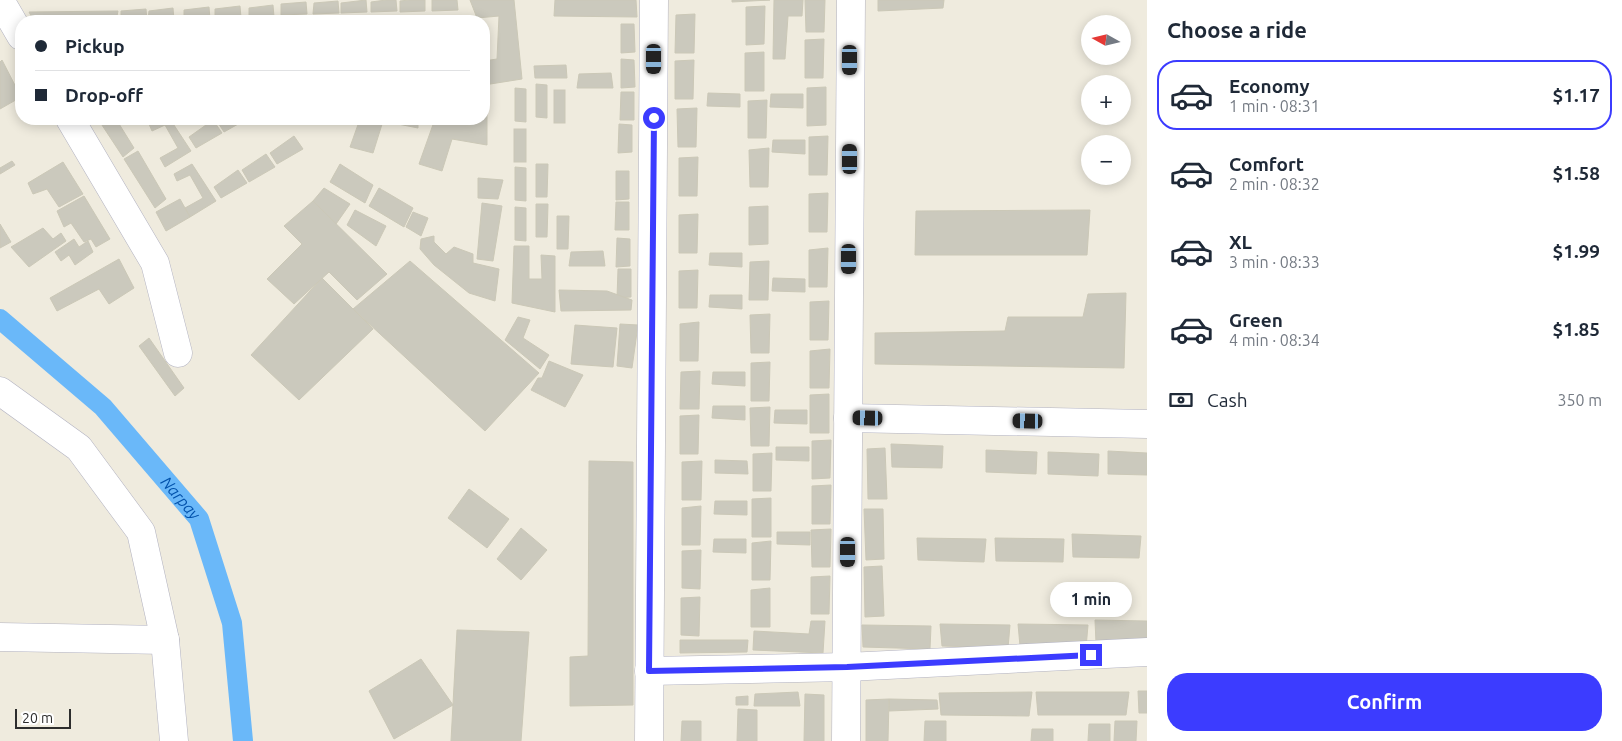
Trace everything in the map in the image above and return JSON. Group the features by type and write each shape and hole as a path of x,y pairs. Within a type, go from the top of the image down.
{"street":[{"path":"0,0 15,26"},
{"path":"648,741 654,0"},
{"path":"846,741 851,0"},
{"path":"74,125 155,263 178,353"},
{"path":"0,392 78,448 141,532 165,640 174,741"},
{"path":"848,418 1147,424"},
{"path":"0,637 165,640"},
{"path":"649,671 847,667 1147,652"}],"building":[{"path":"366,0 367,12 341,13 341,3"},
{"path":"396,0 397,11 371,12 371,2"},
{"path":"425,0 425,11 400,12 400,1"},
{"path":"432,0 457,0 458,10 432,11"},
{"path":"470,0 514,0 522,79 490,84 490,60 497,59 499,16 476,15"},
{"path":"555,0 636,0 637,17 554,16"},
{"path":"732,0 770,0 732,2"},
{"path":"774,0 803,0 802,16 788,16 785,59 773,59"},
{"path":"805,0 825,0 824,32 806,32"},
{"path":"878,0 944,0 943,8 878,11"},
{"path":"338,1 339,13 313,14 314,3"},
{"path":"306,2 307,14 281,15 281,4"},
{"path":"273,5 274,15 249,15 249,8"},
{"path":"240,6 241,15 215,15 215,9"},
{"path":"765,6 764,44 746,45 746,7"},
{"path":"209,7 210,15 184,15 184,10"},
{"path":"173,8 174,15 149,15 149,11"},
{"path":"146,9 146,15 121,15 121,11"},
{"path":"118,11 117,15 31,15 29,12"},
{"path":"695,14 694,53 675,53 676,15"},
{"path":"621,24 634,24 635,52 621,53"},
{"path":"824,39 823,78 805,78 805,40"},
{"path":"764,52 764,91 745,91 745,53"},
{"path":"621,59 634,60 635,87 621,88"},
{"path":"2,60 15,85 15,100 0,109 0,62"},
{"path":"694,60 693,99 675,99 675,61"},
{"path":"566,65 567,78 535,78 534,66"},
{"path":"611,73 613,88 577,88 579,74"},
{"path":"536,84 547,85 547,118 536,117"},
{"path":"826,87 826,125 807,126 807,88"},
{"path":"515,88 526,89 526,122 515,121"},
{"path":"554,90 565,90 565,123 554,123"},
{"path":"621,92 634,92 634,120 620,120"},
{"path":"708,93 740,94 740,107 707,106"},
{"path":"771,94 803,94 803,108 770,107"},
{"path":"767,100 766,138 748,138 748,101"},
{"path":"697,108 696,147 678,147 677,109"},
{"path":"619,124 632,125 632,152 618,153"},
{"path":"102,125 120,125 134,148 123,157"},
{"path":"149,125 165,125 152,131"},
{"path":"165,125 174,125 191,151 165,167 160,158 178,148"},
{"path":"206,125 216,125 222,133 196,148 189,137"},
{"path":"220,125 236,125 224,132"},
{"path":"358,125 382,125 373,153 350,147"},
{"path":"403,125 418,125 418,128"},
{"path":"433,125 487,125 487,145 452,139 442,171 419,164"},
{"path":"514,129 526,129 526,162 514,162"},
{"path":"294,136 303,149 277,164 270,153"},
{"path":"828,136 827,175 809,175 809,137"},
{"path":"773,140 805,140 805,154 772,152"},
{"path":"769,148 768,187 750,187 749,150"},
{"path":"138,151 166,199 155,208 124,159"},
{"path":"266,154 275,167 249,182 242,170"},
{"path":"698,157 697,196 679,196 679,158"},
{"path":"12,161 15,165 0,174 0,168"},
{"path":"63,162 83,194 59,207 47,189 33,194 28,183"},
{"path":"192,164 216,201 190,217 185,208 203,198 190,175 177,181 174,174"},
{"path":"340,164 373,185 365,203 330,182"},
{"path":"536,164 548,164 547,197 536,197"},
{"path":"515,167 526,168 526,201 515,200"},
{"path":"238,170 247,183 221,198 214,187"},
{"path":"616,171 629,171 629,199 616,200"},
{"path":"478,178 503,180 498,199 478,198"},
{"path":"324,188 350,204 336,224 313,201"},
{"path":"379,188 413,208 404,227 369,206"},
{"path":"828,193 827,232 809,232 809,194"},
{"path":"84,196 110,239 96,247 91,239 84,242 71,223 64,227 57,211"},
{"path":"180,199 190,217 166,231 156,212"},
{"path":"313,201 387,274 357,300 329,272 294,304 267,279 302,244 284,226"},
{"path":"616,202 629,202 629,230 615,230"},
{"path":"482,203 502,206 493,261 477,259"},
{"path":"536,204 548,204 547,237 536,237"},
{"path":"768,206 768,244 749,245 749,207"},
{"path":"515,207 526,208 526,241 515,240"},
{"path":"355,210 386,226 376,246 347,225"},
{"path":"1090,210 1087,255 915,255 916,211"},
{"path":"413,212 428,218 421,236 406,227"},
{"path":"698,214 697,253 679,253 679,215"},
{"path":"557,216 569,216 568,249 557,249"},
{"path":"0,224 11,242 0,248"},
{"path":"43,228 53,239 61,233 66,241 29,267 11,247"},
{"path":"434,236 434,242 446,254 454,247 473,254 473,263 499,269 495,301 469,293 434,265 420,249 421,239"},
{"path":"617,238 630,239 630,266 616,267"},
{"path":"74,239 79,247 88,241 93,252 75,265 69,255 61,261 55,252"},
{"path":"514,246 529,246 529,279 542,279 541,255 555,256 555,312 512,303"},
{"path":"828,248 827,287 809,287 809,250"},
{"path":"603,251 605,266 569,266 571,252"},
{"path":"710,253 742,253 742,267 709,265"},
{"path":"119,259 134,288 109,304 99,289 57,311 50,298"},
{"path":"410,261 539,373 485,431 353,309"},
{"path":"769,261 768,300 749,300 750,262"},
{"path":"618,269 631,269 631,297 617,298"},
{"path":"698,270 697,308 679,308 679,271"},
{"path":"322,278 373,329 299,400 251,355"},
{"path":"773,278 805,279 805,292 772,291"},
{"path":"559,290 607,291 632,300 631,310 561,311"},
{"path":"1126,293 1124,368 875,364 875,333 1005,331 1008,317 1083,317 1088,294"},
{"path":"710,295 742,295 742,309 709,307"},
{"path":"829,301 828,340 810,340 810,302"},
{"path":"770,314 769,353 751,353 750,315"},
{"path":"518,317 530,320 523,338 549,355 540,369 505,340"},
{"path":"699,322 698,361 680,361 680,324"},
{"path":"620,324 638,325 632,368 617,366"},
{"path":"575,325 617,328 613,367 571,364"},
{"path":"149,338 184,388 175,396 139,346"},
{"path":"830,349 829,388 810,388 810,351"},
{"path":"549,361 583,375 565,407 531,390 538,378 542,378"},
{"path":"770,362 769,401 751,401 751,363"},
{"path":"700,371 699,409 680,409 681,372"},
{"path":"713,372 745,372 745,386 712,384"},
{"path":"829,394 829,433 810,433 810,395"},
{"path":"713,406 745,406 745,420 712,418"},
{"path":"770,407 769,446 751,446 750,408"},
{"path":"775,410 807,410 807,424 774,423"},
{"path":"699,415 698,454 680,454 680,416"},
{"path":"831,440 830,478 812,479 812,441"},
{"path":"891,444 943,446 942,468 892,467"},
{"path":"776,447 809,447 809,461 776,460"},
{"path":"885,448 887,499 868,499 867,449"},
{"path":"986,450 1037,452 1036,474 986,472"},
{"path":"1108,451 1147,453 1147,475 1108,474"},
{"path":"1048,452 1099,454 1098,476 1048,474"},
{"path":"772,453 771,491 753,491 753,454"},
{"path":"715,460 747,461 748,474 715,473"},
{"path":"589,461 633,462 633,705 570,706 570,657 588,656"},
{"path":"702,461 701,500 682,500 682,462"},
{"path":"831,485 830,524 812,524 812,486"},
{"path":"469,489 509,519 487,548 448,518"},
{"path":"771,498 771,537 752,537 752,499"},
{"path":"715,501 747,501 747,515 714,514"},
{"path":"701,506 700,545 682,545 682,508"},
{"path":"864,509 883,509 884,559 866,560"},
{"path":"521,528 547,550 521,580 497,559"},
{"path":"831,529 830,567 812,567 811,530"},
{"path":"777,532 810,532 810,545 777,544"},
{"path":"1072,534 1141,536 1139,558 1073,557"},
{"path":"917,538 986,539 984,562 918,560"},
{"path":"995,538 1064,539 1063,562 996,561"},
{"path":"714,539 746,539 746,553 713,552"},
{"path":"771,541 770,580 752,580 752,543"},
{"path":"701,550 700,589 682,588 682,551"},
{"path":"882,566 884,616 865,617 864,567"},
{"path":"830,576 829,614 811,614 811,577"},
{"path":"770,588 770,627 751,627 751,590"},
{"path":"700,597 699,636 681,635 681,598"},
{"path":"1095,620 1147,621 1147,644 1096,643"},
{"path":"811,621 825,621 823,653 753,650 754,631 809,634"},
{"path":"940,624 1010,625 1008,648 942,646"},
{"path":"1018,624 1088,625 1086,648 1020,646"},
{"path":"862,625 931,626 930,649 863,647"},
{"path":"457,630 529,632 521,741 451,741"},
{"path":"680,640 748,640 747,652 680,653"},
{"path":"421,659 453,705 394,739 369,691"},
{"path":"1138,691 1147,691 1147,713 1139,713"},
{"path":"798,692 800,706 754,706 755,694"},
{"path":"1032,692 1029,716 941,715 939,693"},
{"path":"1036,692 1129,692 1126,715 1038,715"},
{"path":"805,694 824,695 824,741 804,741"},
{"path":"748,696 748,705 736,705 736,697"},
{"path":"889,699 937,700 938,709 889,711"},
{"path":"889,699 888,741 866,741 866,700"},
{"path":"738,709 757,710 757,741 737,741"},
{"path":"682,721 701,721 701,741 681,741"},
{"path":"925,721 946,721 946,741 924,741"},
{"path":"1115,721 1137,721 1136,741 1114,741"},
{"path":"1089,724 1110,724 1110,741 1088,741"},
{"path":"1032,729 1053,729 1053,741 1031,741"}],"waterway":[{"name":"Narpay","path":"0,319 103,407 199,519 232,623 243,741"}],"route":[{"path":"654,118 649,671 847,667 1091,655"}]}
